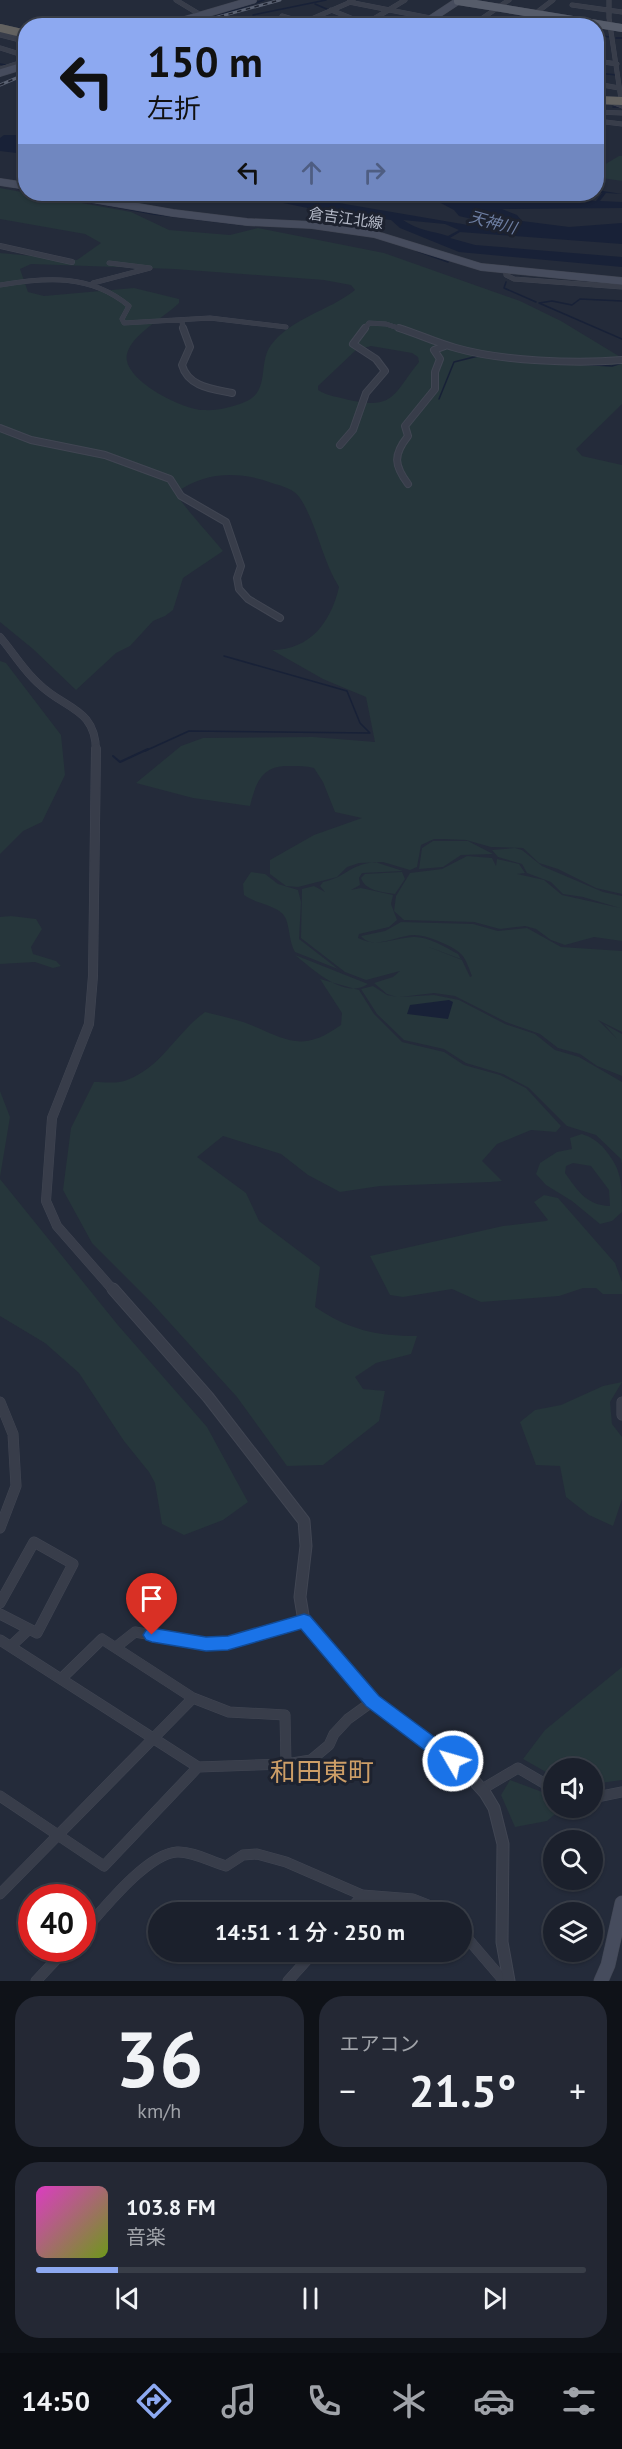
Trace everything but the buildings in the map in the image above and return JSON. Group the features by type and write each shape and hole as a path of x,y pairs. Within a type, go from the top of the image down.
{"highway":[{"path":"1,32 18,32"},
{"path":"604,99 622,100"},
{"path":"604,100 622,100"}],"main road":[{"path":"230,0 240,4"},
{"path":"189,18 253,0"},
{"path":"431,18 457,0 560,18"},
{"path":"604,25 622,28"},
{"path":"0,71 18,65"},
{"path":"0,182 18,185"},
{"name":"倉吉江北線","path":"105,201 248,222 312,225 374,234 464,263 622,281"},
{"path":"601,1981 608,1965 622,1903"}],"street":[{"path":"176,0 206,18"},
{"path":"375,18 405,0"},
{"path":"481,18 509,0"},
{"path":"530,18 554,0"},
{"path":"609,0 616,64 621,75 619,88 622,100"},
{"path":"312,18 352,1 386,11 424,18"},
{"path":"573,5 622,12"},
{"path":"331,10 349,18"},
{"path":"282,16 289,18"},
{"path":"1,32 18,39"},
{"path":"1,32 18,37"},
{"path":"0,47 14,39"},
{"path":"0,47 18,53"},
{"path":"0,54 11,51"},
{"path":"604,62 616,64"},
{"path":"604,85 619,88"},
{"path":"609,101 622,106"},
{"path":"604,112 622,113"},
{"path":"604,122 622,124"},
{"path":"0,246 72,262"},
{"path":"86,283 107,281 150,268 109,263"},
{"path":"506,269 506,275 514,279 622,287"},
{"path":"0,285 49,278 101,287 127,304 129,310 123,322 210,318 286,327"},
{"path":"182,321 184,335 190,347 182,365 184,374 202,386 232,393"},
{"path":"340,445 353,429 366,393 385,371 376,359 353,344 366,326 371,323 383,324 443,342 445,345 542,361 591,363 622,360"},
{"path":"408,484 394,466 394,458 408,436 405,426 435,389 435,372 440,359 434,350 445,345"},
{"path":"0,428 42,443 105,455 170,479 181,496 226,522 241,566 237,578 239,589 248,599 280,618"},
{"path":"0,637 39,685 84,715 96,734 93,976 89,1023 52,1118 46,1201 57,1226 208,1397 304,1521 308,1536 301,1593 301,1614 304,1621 373,1701 484,1788 492,1799 502,1837 502,1960 510,1981"},
{"path":"0,1402 13,1434 16,1452 16,1486 0,1526"},
{"path":"622,1402 620,1410 622,1415"},
{"path":"0,1603 34,1542 73,1564 37,1633 27,1631 0,1614"},
{"path":"116,1647 135,1632 206,1644 228,1643 304,1621"},
{"path":"11,1646 27,1631"},
{"path":"61,1679 102,1639 193,1698 229,1712 285,1715 286,1764"},
{"path":"0,1640 198,1767 286,1764 311,1760 329,1745 348,1719 373,1701"},
{"path":"0,1894 193,1698"},
{"path":"0,1796 104,1866 198,1767"},
{"path":"484,1788 495,1785 505,1773 518,1768 543,1783"},
{"path":"603,1796 622,1792"},
{"path":"96,1919 147,1868 164,1854 177,1852 226,1866 245,1854 266,1855 363,1895 409,1898 425,1902"},
{"path":"357,1902 363,1895"},
{"path":"472,1944 504,1981"},
{"path":"36,1981 54,1962"},
{"path":"288,1981 305,1962"}],"shaded area":[{"path":"622,156 622,181 604,178 604,165"},
{"path":"0,188 18,191 18,201 71,201 131,212 169,230 230,235 258,228 384,253 520,301 561,321 622,358 622,404 576,449 582,456 622,465 622,894 596,888 558,869 539,863 523,848 491,847 466,840 443,839 434,839 421,845 417,867 410,870 383,862 359,863 347,867 337,877 298,887 286,886 270,874 270,860 314,835 362,818 335,812 323,782 314,768 280,766 273,768 258,783 250,806 193,798 136,783 181,746 203,738 313,737 375,742 366,697 323,679 272,650 297,645 317,632 330,612 339,587 306,508 291,490 248,476 223,475 199,480 176,493 223,551 183,578 173,610 153,621 130,646 116,653 76,690 33,649 0,622 0,253 77,260 101,243 85,234 0,219","holes":["31,264 174,269 324,280 351,285 355,290 334,304 300,321 279,336 267,352 259,390 254,396 231,407 203,410 182,405 155,391 143,383 128,364 127,354 135,340 179,303 179,299 134,288 44,296 28,292 20,269","371,346 412,353 418,357 419,362 398,391 385,401 364,403 325,394 318,390 318,386 356,350"]},
{"path":"0,661 6,663 61,735 65,775 42,822 23,831 0,854"},
{"path":"433,841 468,841 493,854 461,855 443,867 419,869 422,848"},
{"path":"515,848 522,850 542,866 603,892 622,896 622,941 594,937 565,945 551,940 536,929 525,926 500,929 474,922 404,920 394,911 396,896 410,873 442,869 467,856 492,858 496,866 497,859 519,864 525,873 517,874 544,880 562,895 620,908 583,897 563,894 551,882 527,873 522,864 498,857 492,850"},
{"path":"375,862 403,871 362,873 359,878 360,885 351,890 361,888 393,895 391,904 397,920 389,927 359,934 358,938 365,941 372,942 361,936 385,931 401,922 473,924 498,931 527,928 561,947 622,951 622,1032 598,1020 617,1039 604,1024 622,1034 622,1076 597,1066 580,1054 558,1048 540,1034 506,1022 455,996 434,993 400,997 434,995 459,1000 505,1024 535,1034 555,1050 579,1057 622,1082 622,1164 621,1159 596,1135 567,1126 529,1088 503,1074 466,1063 444,1049 404,1040 377,1014 361,989 373,986 387,995 397,997 387,994 374,983 393,977 400,971 366,980 345,972 301,938 302,889 314,886 325,892 320,886 323,882","holes":["419,935 453,948 467,962 472,976 470,977 462,960 426,946 461,959 458,954 430,940 413,937 386,941"]},
{"path":"251,872 265,874 278,884 298,890 301,902 299,939 338,969 295,952 283,914 244,895 243,884"},
{"path":"402,872 405,879 395,894 370,888 361,878 365,874"},
{"path":"0,917 36,919 42,929 31,947 33,954 56,961 61,966 53,968 35,962 0,964"},
{"path":"295,955 368,984 359,988 339,986 320,975"},
{"path":"320,979 359,990 374,1014 402,1042 444,1052 464,1065 500,1075 526,1088 561,1126 556,1132 531,1130 497,1144 482,1161 502,1181 491,1182 380,1186 340,1192 308,1175 281,1154 223,1136 197,1157 246,1193 259,1221 320,1267 315,1307 340,1321 364,1330 389,1335 417,1336 411,1354 376,1363 355,1377 363,1389 385,1391 379,1421 323,1465 287,1466 237,1397 151,1302 92,1243 63,1190 71,1128 94,1082 119,1082 139,1074 150,1067 205,1012 240,1021 286,1039 306,1041 316,1039 341,1025 342,1013"},
{"path":"0,1091 10,1117 0,1177"},
{"path":"582,1134 590,1138 602,1146 614,1162 621,1184 622,1212 612,1221 600,1224 572,1201 546,1185 536,1174 540,1163 557,1152 572,1149 570,1138","holes":["573,1163 591,1166 609,1190 610,1206 595,1203 583,1196 565,1173 566,1166"]},
{"path":"0,1179 117,1324 207,1427 248,1502 223,1520 184,1535 162,1524 155,1483 149,1472 124,1441 79,1373 45,1343 0,1316"},
{"path":"544,1195 558,1198 615,1263 622,1282 622,1294 603,1294 596,1288 583,1288 559,1296 481,1302 452,1289 403,1297 390,1295 370,1256 503,1226 546,1221 548,1220 534,1202"},
{"path":"622,1382 610,1402 612,1424 622,1437 622,1499 613,1526 589,1515 566,1497 560,1466 536,1465 520,1422 535,1410 561,1405 603,1386"},
{"path":"622,1667 622,1780 603,1783 603,1758 543,1758 543,1770 523,1759 545,1730"},
{"path":"510,1780 543,1792 543,1818 550,1818 547,1821 515,1827 501,1795"}],"water":[{"path":"4,135 18,135 18,153 0,151 0,138"},
{"name":"天神川","path":"274,201 328,201 468,225 476,220 459,216 454,210 437,201 622,202 622,208 502,209 517,215 522,221 569,227 622,223 622,244 460,232 450,238 475,245 622,257 622,267 459,252 400,228 391,220 332,213","holes":["403,220 445,224 459,230 448,236 419,228"]},
{"path":"449,1000 453,1002 448,1019 407,1014 410,1005"}],"waterway":[{"path":"211,18 264,0"},
{"path":"253,15 326,0"},
{"path":"315,4 329,10"},
{"path":"604,36 610,37"},
{"path":"616,38 622,38"},
{"path":"0,64 6,65"},
{"path":"604,74 617,75"},
{"path":"613,107 619,107"},
{"path":"11,187 18,188"},
{"path":"85,201 153,214 243,225"},
{"path":"417,251 448,262"},
{"path":"506,282 504,288 536,302"},
{"path":"622,301 580,299 572,305 552,301 539,303 622,339"},
{"path":"439,399 454,362 478,356"},
{"path":"578,364 612,366 622,363"},
{"path":"145,751 189,731 370,733 360,723 347,691 224,656"},
{"path":"113,756 120,762 148,749"}],"railway":[{"path":"214,18 280,0"},
{"path":"0,85 18,77"}],"district":[{"name":"和田東町","path":"322,1771"}],"route":[{"path":"152,1635 206,1644 228,1643 304,1621 319,1635 333,1656 355,1677 373,1701 453,1761"}]}
